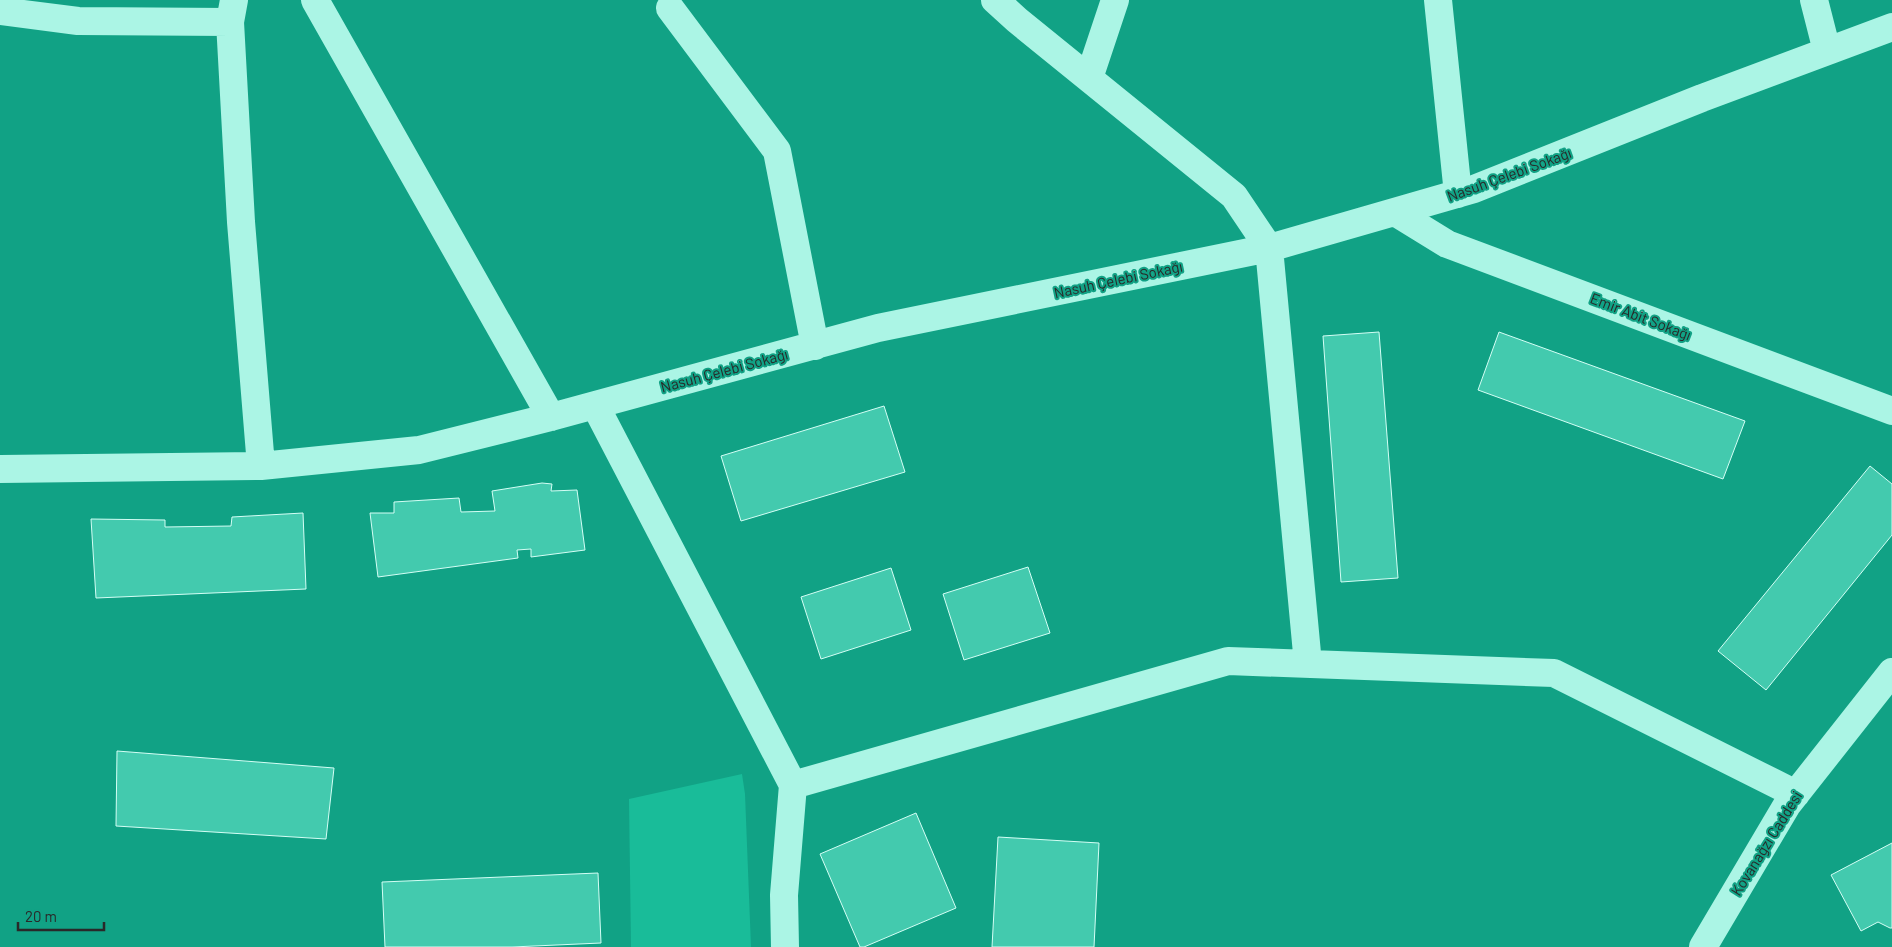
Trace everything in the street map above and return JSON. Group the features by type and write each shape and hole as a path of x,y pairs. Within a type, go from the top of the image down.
{"street":[{"path":"315,0 551,417"},
{"path":"995,0 1017,20 1234,196 1269,248 1308,664"},
{"path":"1089,78 1115,0"},
{"path":"1438,0 1458,194"},
{"path":"1814,0 1827,51"},
{"path":"670,8 777,150 816,346"},
{"path":"0,11 78,21 232,11 241,222 262,466"},
{"name":"Nasuh Çelebi Sokağı","path":"0,469 262,466 419,450 551,417 878,328 1269,248 1458,194 1702,98 1892,27"},
{"name":"Emir Abit Sokağı","path":"1395,212 1448,244 1892,410"},
{"path":"596,405 794,785 784,895 785,947"},
{"path":"794,785 1228,661 1554,673 1796,794"},
{"name":"Kovanağzı Caddesi","path":"1703,947 1787,805 1892,672"}],"green space":[{"path":"742,774 745,794 751,947 631,947 629,799"}],"building":[{"path":"1379,332 1398,578 1341,582 1323,336"},
{"path":"1499,332 1745,421 1723,479 1478,390"},
{"path":"884,406 905,472 741,521 721,456"},
{"path":"1870,466 1892,484 1892,535 1766,690 1718,651"},
{"path":"542,483 552,484 551,491 577,490 585,550 531,557 531,549 517,550 518,558 378,577 370,513 394,513 394,502 459,498 461,512 495,511 492,491"},
{"path":"303,513 306,589 96,598 91,519 165,520 165,527 231,526 232,517"},
{"path":"1028,567 1050,633 964,660 943,594"},
{"path":"891,568 911,630 821,659 801,597"},
{"path":"117,751 334,768 326,839 116,826"},
{"path":"916,813 956,908 864,947 860,947 820,854"},
{"path":"998,837 1099,843 1094,947 992,947"},
{"path":"1892,843 1892,928 1878,922 1861,931 1831,875"},
{"path":"598,873 601,943 512,947 385,947 382,882"}]}
